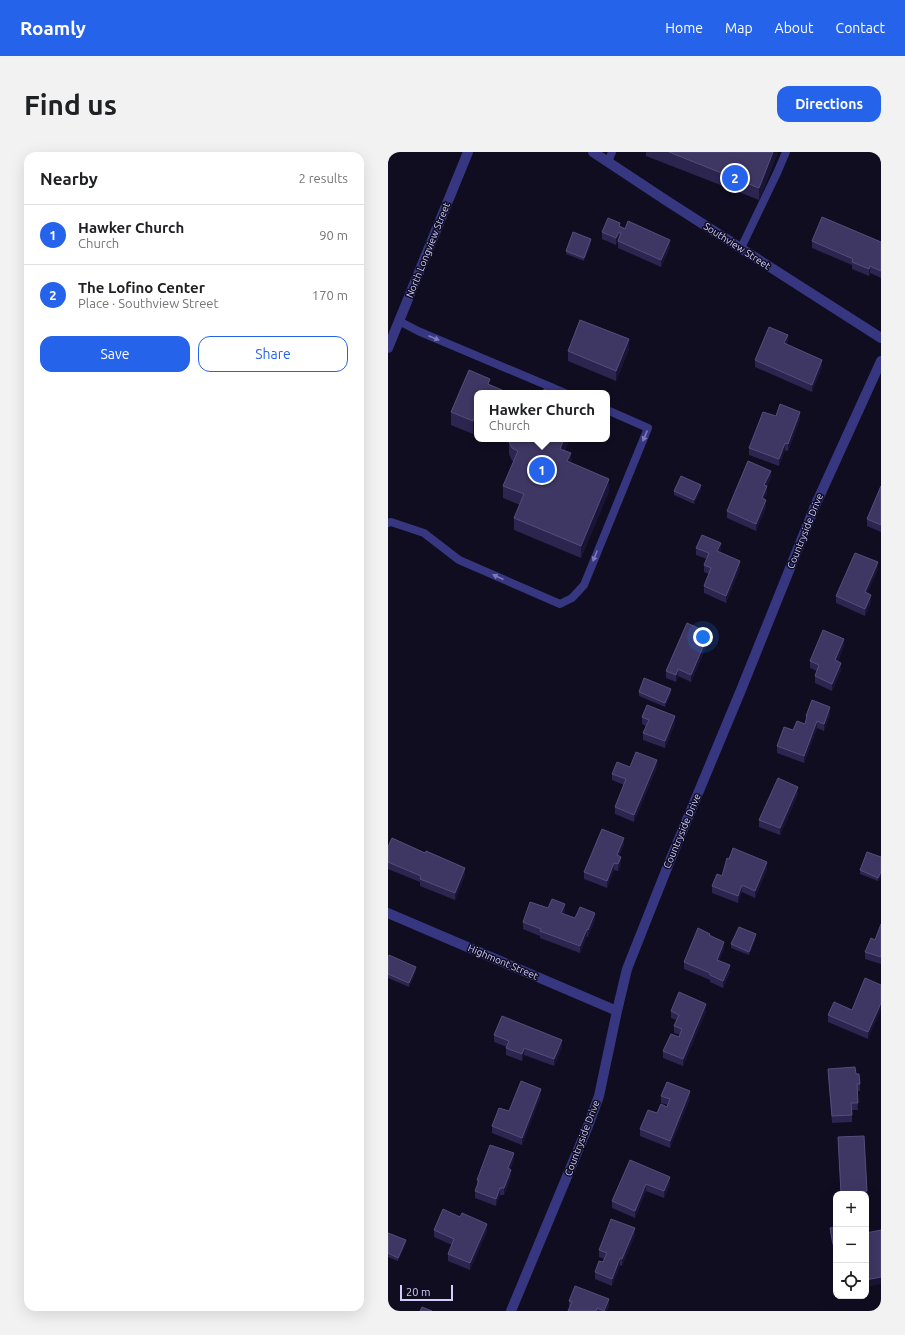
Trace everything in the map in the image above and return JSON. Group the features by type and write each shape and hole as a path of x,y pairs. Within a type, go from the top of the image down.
{"street":[{"name":"North Longview Street","path":"388,348 468,152"},
{"name":"Southview Street","path":"593,152 881,338"},
{"name":"Countryside Drive","path":"511,1311 588,1126 598,1096 617,1011 628,970 669,863 744,683 815,506 881,361"},
{"name":"Highmont Street","path":"388,913 617,1011"}],"lane":[{"path":"608,162 612,152"},
{"path":"741,248 786,152"},
{"path":"399,321 418,331 559,390"},
{"path":"388,523 391,522 424,533 459,560 560,604 572,598 584,585 648,428 610,411"}],"building":[{"path":"669,152 773,152 759,188"},
{"path":"822,217 881,242 881,271 870,266 869,269 852,262 853,259 812,241"},
{"path":"608,218 620,223 619,226 625,229 628,221 670,240 661,260 618,241 621,233 619,232 616,238 602,232"},
{"path":"573,232 591,239 584,258 566,251"},
{"path":"580,320 629,339 616,371 568,351"},
{"path":"769,327 788,335 784,343 822,360 812,385 755,360"},
{"path":"469,370 490,379 488,384 502,390 474,390 473,421 451,412"},
{"path":"780,404 800,412 788,444 785,443 779,459 749,448 763,412 776,416"},
{"path":"509,442 563,442 560,449 571,453 567,461 609,479 581,546 514,518 524,494 503,486 518,451 512,448"},
{"path":"748,461 771,471 764,485 767,486 762,498 766,500 756,524 727,511"},
{"path":"681,476 701,485 694,500 674,491"},
{"path":"881,486 881,525 867,519"},
{"path":"702,535 721,543 717,551 740,561 726,596 704,586 711,568 704,565 709,553 696,548"},
{"path":"855,553 878,562 865,592 871,595 865,609 836,596"},
{"path":"687,623 709,633 691,675 678,669 676,675 666,671"},
{"path":"823,630 844,639 835,660 841,663 832,684 815,676 819,665 810,661"},
{"path":"644,678 671,689 665,703 639,692"},
{"path":"812,700 830,707 824,724 817,721 804,756 777,746 784,727 793,730 797,721 805,724 806,716"},
{"path":"647,705 675,716 665,741 643,733 649,720 642,717"},
{"path":"636,752 657,760 634,815 615,807 626,779 612,774 617,762 630,767"},
{"path":"778,778 798,787 780,828 759,820"},
{"path":"602,829 624,838 617,855 621,857 618,864 614,863 607,881 584,872"},
{"path":"392,838 425,853 426,851 465,868 455,893 420,879 421,876 388,862 388,847"},
{"path":"733,848 767,862 755,891 742,885 738,896 712,886 717,874 722,876 727,858 729,859"},
{"path":"867,852 881,857 881,872 878,878 860,870"},
{"path":"552,899 565,904 561,913 575,918 580,907 595,913 580,946 540,931 541,929 523,922 530,902 548,908"},
{"path":"881,924 881,957 865,952 871,938 875,940"},
{"path":"739,927 756,934 749,952 731,944"},
{"path":"698,928 724,942 717,960 730,965 723,981 710,975 710,973 684,962"},
{"path":"389,955 416,967 409,983 388,974"},
{"path":"865,978 881,985 881,1003 868,1032 828,1015 834,1002 852,1010"},
{"path":"679,992 706,1004 683,1059 663,1051 671,1034 679,1037 682,1029 674,1026 679,1015 671,1011"},
{"path":"502,1016 562,1040 554,1059 524,1048 522,1054 506,1048 509,1041 494,1035"},
{"path":"855,1067 856,1074 859,1074 860,1084 857,1084 858,1103 851,1103 852,1115 832,1116 828,1069"},
{"path":"521,1081 541,1089 522,1138 492,1126 499,1108 509,1111"},
{"path":"667,1082 690,1091 670,1141 640,1129 648,1110 657,1113 661,1104 667,1107 670,1099 661,1096"},
{"path":"864,1136 867,1191 841,1191 838,1137"},
{"path":"490,1145 514,1153 508,1168 511,1170 504,1188 500,1188 496,1199 475,1191 479,1180 477,1180"},
{"path":"630,1160 670,1177 664,1191 646,1184 635,1211 612,1201"},
{"path":"443,1209 460,1217 462,1213 487,1224 470,1263 448,1254 454,1239 434,1230"},
{"path":"611,1219 635,1228 622,1259 620,1258 612,1279 595,1272 599,1261 603,1262 607,1253 599,1250"},
{"path":"830,1228 833,1228 833,1244"},
{"path":"881,1230 881,1277 869,1279 869,1263 869,1232"},
{"path":"388,1233 406,1240 398,1258 388,1253"},
{"path":"575,1286 609,1299 604,1311 597,1308 596,1311 568,1311 572,1302 569,1301"},
{"path":"422,1307 432,1311 420,1311"}],"place":[{"name":"The Lofino Center","path":"735,178"},
{"name":"Hawker Church","path":"542,470"}]}
